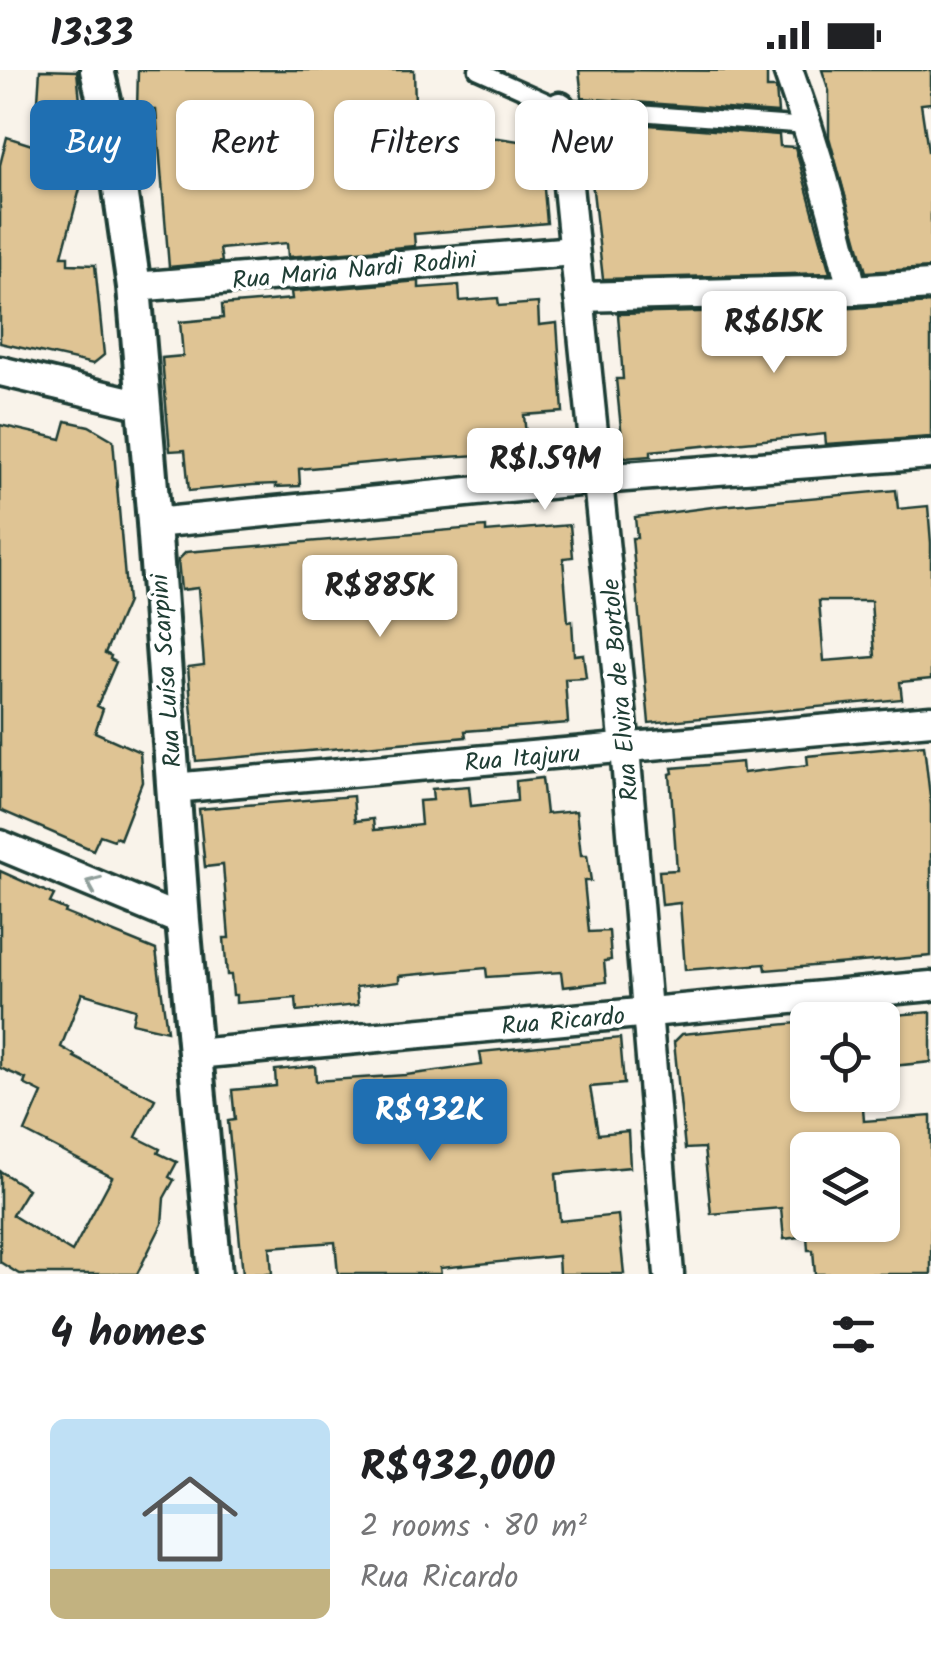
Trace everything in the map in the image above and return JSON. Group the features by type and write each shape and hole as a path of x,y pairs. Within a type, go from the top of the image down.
{"street":[{"name":"Rua Luísa Scarpini","path":"97,70 114,140 134,287 182,922 215,1274"},
{"path":"788,70 834,210 852,290"},
{"name":"Rua Elvira de Bortole","path":"568,190 625,748 670,1274"},
{"name":"Rua Maria Nardi Rodini","path":"134,287 574,251"},
{"path":"579,297 931,285"},
{"path":"0,371 143,405"},
{"path":"154,522 599,479 931,454"},
{"name":"Rua Itajuru","path":"172,788 931,720"},
{"path":"0,844 182,922"},
{"name":"Rua Ricardo","path":"194,1054 931,986"}],"lane":[{"path":"477,70 546,100"},
{"path":"648,113 808,126"}],"building":[{"path":"40,70 77,71 80,100 38,100"},
{"path":"138,70 414,70 415,100 334,100 334,190 495,190 495,138 515,140 515,190 544,190 547,223 414,234 415,246 288,257 287,243 220,249 222,262 169,267 156,100 137,100"},
{"path":"579,70 767,71 767,88 776,88 778,113 648,103 648,100 582,98"},
{"path":"822,70 931,70 931,103 921,104 928,151 931,150 931,268 866,272 829,137 829,91"},
{"path":"648,125 779,135 780,146 795,147 830,273 603,279 593,190 648,190"},
{"path":"7,137 30,144 30,190 80,190 62,256 68,256 68,264 95,265 104,355 93,364 0,343 0,165"},
{"path":"419,281 419,288 459,285 460,301 498,298 499,306 538,303 539,325 557,323 563,412 524,415 529,467 480,471 479,455 413,459 299,469 300,486 253,485 189,491 185,450 170,451 162,358 183,356 180,322 223,318 222,305 292,299 291,292"},
{"path":"931,303 931,437 826,444 825,434 651,451 651,456 624,458 616,379 623,379 618,314"},
{"path":"66,421 89,426 113,440 127,602 105,653 116,662 97,706 103,709 95,732 140,752 142,782 120,839 100,835 93,850 0,810 0,425 61,439"},
{"path":"896,490 898,509 928,506 931,679 900,682 902,699 649,723 632,538 637,538 635,517","holes":["819,601 871,601 875,657 824,661"]},
{"path":"570,525 573,557 563,558 568,622 572,621 574,655 583,654 586,678 565,679 568,723 465,731 466,737 196,761 188,667 204,665 198,588 181,590 178,560 186,552 486,527 486,532"},
{"path":"924,745 931,805 931,956 766,970 765,964 685,970 680,903 662,905 659,871 677,870 672,768 742,762 743,773 808,765 807,756"},
{"path":"542,778 546,814 576,811 581,855 587,855 591,881 584,881 589,932 609,931 611,960 604,961 606,982 563,987 561,972 487,977 486,968 399,976 399,982 356,987 358,1005 297,1011 296,998 236,1003 231,975 227,975 224,938 229,938 223,865 205,867 199,809 353,796 355,821 373,819 374,830 421,825 419,801 433,800 432,789 469,786 471,806 517,801 516,781"},
{"path":"0,871 54,895 50,903 66,910 65,913 156,950 167,1031 132,1023 135,1009 82,993 61,1047 155,1099 136,1137 177,1162 169,1177 174,1180 164,1198 162,1224 137,1274 19,1274 0,1262 0,1171 28,1189 12,1215 72,1252 112,1177 25,1132 42,1093 24,1084 26,1079 0,1068"},
{"path":"931,1012 931,1062 900,1065 900,1015"},
{"path":"790,1024 790,1112 863,1112 864,1121 931,1116 931,1274 815,1274 813,1250 808,1250 807,1242 900,1242 900,1132 790,1132 790,1238 784,1239 781,1208 711,1214 704,1148 685,1149 674,1042 682,1034"},
{"path":"620,1038 624,1084 590,1087 598,1134 628,1131 630,1167 556,1174 560,1221 618,1215 624,1274 559,1274 558,1256 440,1268 441,1274 338,1274 335,1242 270,1247 272,1274 243,1274 228,1121 235,1120 232,1090 276,1086 275,1070 315,1066 316,1081 406,1075 482,1065 480,1052"}]}
